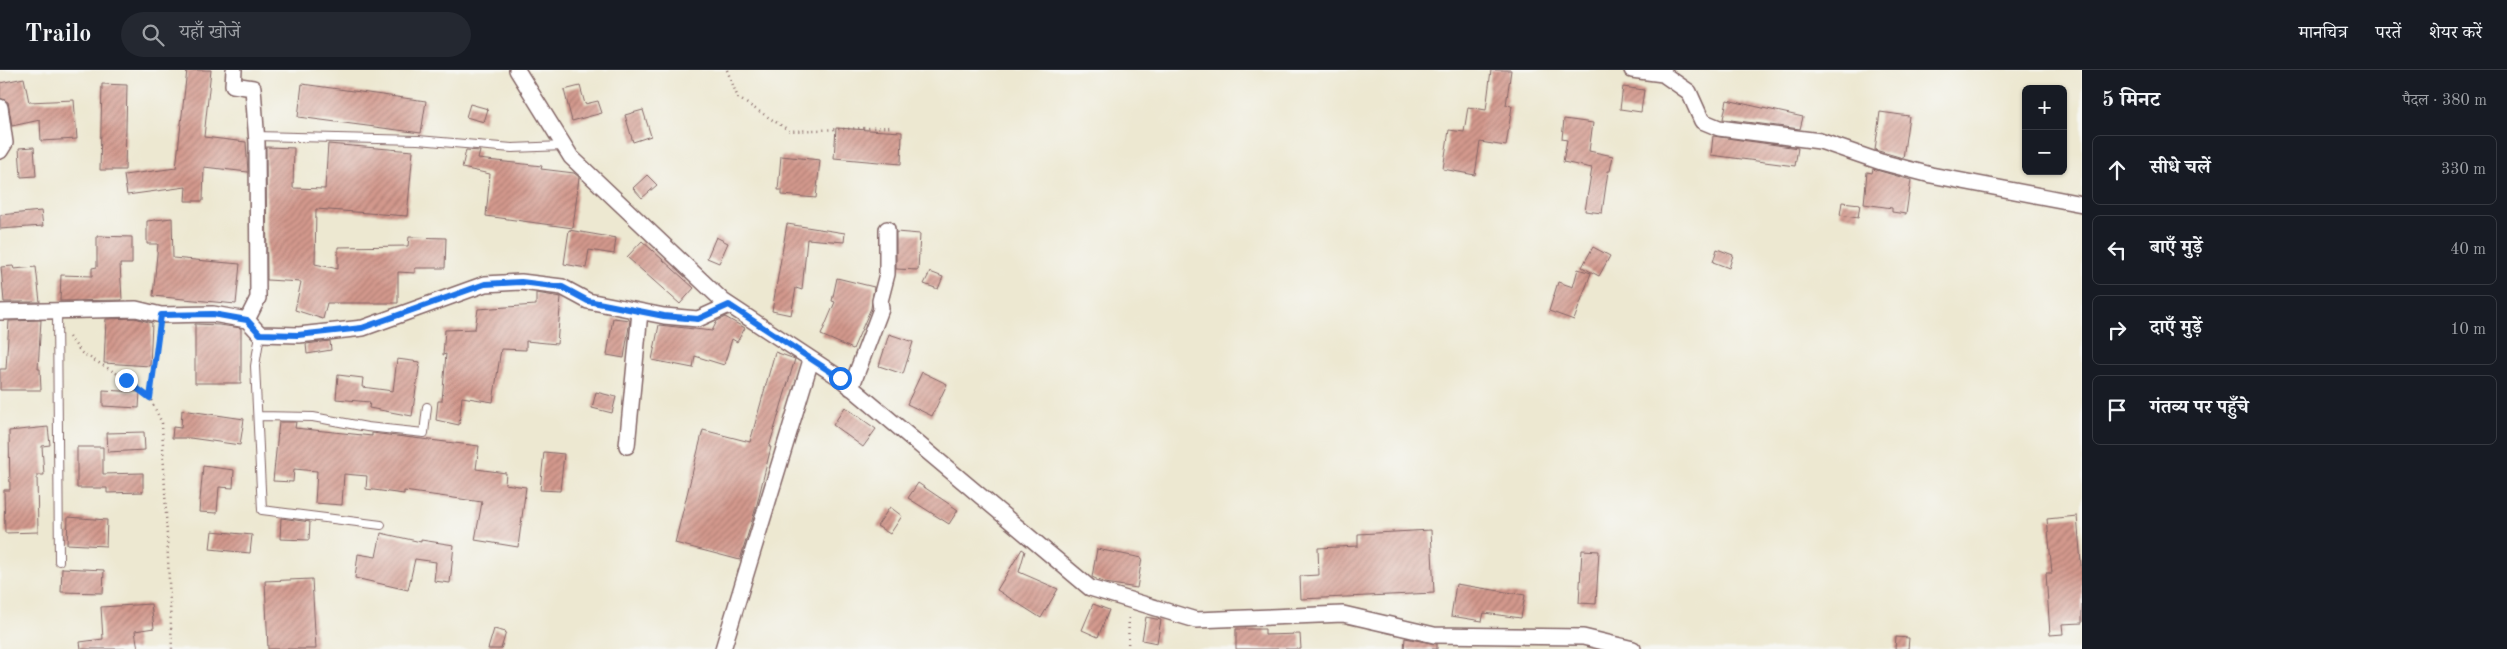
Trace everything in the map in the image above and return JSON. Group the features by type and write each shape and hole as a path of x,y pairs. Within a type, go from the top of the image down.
{"street":[{"path":"234,70 233,84 253,88 256,136 258,298 247,320"},
{"path":"517,70 571,157 729,305 851,388 1090,588 1196,620 1343,614 1434,635 1583,637 1633,649"},
{"path":"1632,70 1663,74 1689,92 1702,121 1719,128 1820,141 1881,162 1931,175 2082,204"},
{"path":"0,107 5,143 0,151"},
{"path":"851,388 881,310 880,301 887,274 887,229"},
{"path":"0,312 136,309 161,315 213,314 247,320 260,334 298,335 362,328 485,284 521,282 562,287 588,301 640,312 698,319 729,305"},
{"path":"627,446 640,312"},
{"path":"723,649 811,360"}],"lane":[{"path":"256,136 418,140 512,148 564,146"},
{"path":"57,311 59,561"},
{"path":"260,334 255,366 259,416 262,510 381,524"},
{"path":"259,416 313,417 367,427 424,433 427,407"}],"path":[{"path":"727,70 738,98 790,131 892,127"},
{"path":"150,398 161,315"},
{"path":"66,334 82,353 126,380 150,398 162,423 172,649"},
{"path":"1128,649 1129,600"}],"building":[{"path":"187,70 211,70 204,137 246,142 248,172 204,167 203,201 185,201 186,187 127,195 124,175 176,168"},
{"path":"1491,70 1511,70 1506,105 1512,106 1506,146 1480,142 1475,175 1443,169 1449,130 1464,132 1468,107 1486,110"},
{"path":"24,78 29,102 74,100 77,139 41,141 40,120 12,126 8,102 0,98 0,83"},
{"path":"102,84 127,85 125,170 100,170"},
{"path":"302,84 426,101 421,133 298,117"},
{"path":"580,86 585,104 598,101 602,113 572,121 564,90"},
{"path":"1623,87 1644,90 1641,112 1620,109"},
{"path":"1727,100 1803,117 1800,129 1723,119"},
{"path":"470,104 488,109 484,122 466,117"},
{"path":"643,110 651,136 633,142 625,115"},
{"path":"1880,112 1909,116 1903,158 1875,150"},
{"path":"1564,119 1593,123 1589,151 1613,156 1610,171 1608,171 1602,213 1585,211 1592,168 1563,162 1567,140 1562,139"},
{"path":"836,128 902,132 901,164 834,158"},
{"path":"1713,136 1798,148 1795,166 1711,155"},
{"path":"328,144 413,151 407,216 316,209 315,264 338,269 338,247 408,246 409,237 446,238 445,268 415,268 415,273 398,272 398,303 327,303 323,319 295,310 301,282 267,280 266,147 294,148 293,188 325,189"},
{"path":"34,147 36,176 21,177 19,148"},
{"path":"466,150 480,151 478,159 542,166 541,169 574,173 579,177 573,228 486,216 490,174 462,168"},
{"path":"781,156 820,160 816,198 782,195 782,190 778,190"},
{"path":"1873,169 1911,180 1906,214 1892,212 1892,208 1864,204 1867,172 1872,173"},
{"path":"647,175 657,185 642,198 633,188"},
{"path":"1842,202 1860,204 1858,218 1840,215"},
{"path":"41,211 43,226 0,229 0,215"},
{"path":"172,218 173,258 240,264 236,304 153,296 158,244 147,244 147,221"},
{"path":"787,224 845,233 844,242 807,239 802,290 796,288 791,315 772,311"},
{"path":"569,230 616,238 614,254 589,250 586,268 564,264"},
{"path":"896,232 920,234 918,270 896,269"},
{"path":"97,236 132,237 132,264 120,264 122,300 60,301 61,275 92,276 92,268 97,267"},
{"path":"716,237 728,243 719,263 707,258"},
{"path":"642,241 694,288 680,304 627,257"},
{"path":"1593,247 1610,256 1599,276 1582,267"},
{"path":"1717,249 1733,255 1729,268 1713,262"},
{"path":"13,266 14,269 36,267 40,302 4,302 1,267"},
{"path":"1578,269 1591,273 1574,320 1549,311 1558,282 1573,287"},
{"path":"930,272 943,277 938,289 924,284"},
{"path":"837,278 874,287 871,308 853,349 821,335 835,302 832,301"},
{"path":"536,293 561,297 557,344 526,341 526,350 501,349 493,402 462,397 459,425 436,420 438,401 442,401 446,354 443,355 445,330 475,329 478,309 536,305"},
{"path":"725,317 745,328 737,342 732,339 724,365 695,356 693,368 652,360 659,325 712,331 717,321"},
{"path":"135,318 152,323 150,366 104,363 106,319"},
{"path":"613,318 630,320 624,358 607,355"},
{"path":"41,320 38,369 40,369 41,390 0,390 0,369 6,369 9,321"},
{"path":"195,324 241,328 241,383 195,383"},
{"path":"889,334 913,342 903,374 879,366"},
{"path":"330,341 331,350 307,354 306,344"},
{"path":"775,352 795,359 769,447 771,447 757,504 740,560 675,543 703,430 750,442"},
{"path":"397,359 420,362 412,416 369,408 370,402 336,399 338,375 363,378 362,387 393,391"},
{"path":"922,372 947,384 932,416 907,404"},
{"path":"103,390 140,392 139,408 103,406"},
{"path":"596,392 616,397 612,413 592,408"},
{"path":"845,407 876,429 863,447 833,425"},
{"path":"182,410 244,419 240,445 190,438 172,438 173,427 181,428"},
{"path":"279,422 296,422 295,428 372,436 372,433 479,446 476,469 506,473 505,484 526,487 518,547 475,540 482,502 404,491 404,494 366,489 367,476 344,474 342,505 315,503 317,471 294,469 293,482 273,481"},
{"path":"48,427 50,445 42,446 44,475 37,475 38,532 5,533 4,490 10,490 9,431"},
{"path":"144,432 145,450 108,452 107,433"},
{"path":"77,447 103,447 103,474 143,473 143,492 107,493 107,488 77,488"},
{"path":"544,452 564,454 560,491 540,490"},
{"path":"203,466 234,470 233,488 219,487 217,513 199,512"},
{"path":"918,483 958,510 949,524 908,498"},
{"path":"890,507 902,516 890,534 877,526"},
{"path":"2077,516 2082,575 2082,623 2062,624 2063,634 2050,635 2046,573 2052,573 2047,519"},
{"path":"68,517 107,520 106,546 67,544"},
{"path":"281,518 310,522 309,540 280,539"},
{"path":"1431,530 1434,593 1301,599 1300,576 1319,575 1318,548 1358,546 1358,534"},
{"path":"212,531 252,535 250,553 210,549"},
{"path":"381,533 421,542 421,540 454,545 450,583 434,581 436,562 415,559 408,590 355,578 358,554 376,557"},
{"path":"1022,549 1025,551 1019,572 1058,589 1041,618 997,590"},
{"path":"1097,549 1142,558 1137,588 1105,583 1092,577"},
{"path":"1582,550 1599,551 1596,604 1579,603"},
{"path":"62,568 104,570 103,593 61,592"},
{"path":"312,579 316,649 268,649 265,581"},
{"path":"1456,584 1525,595 1521,618 1484,613 1482,621 1451,616"},
{"path":"151,604 154,628 135,631 138,649 81,649 80,642 103,639 101,607"},
{"path":"1093,604 1109,610 1098,637 1082,630"},
{"path":"1146,617 1161,620 1157,643 1142,640"},
{"path":"494,629 506,632 501,649 488,649"},
{"path":"1236,629 1265,629 1265,635 1300,634 1301,649 1236,649"},
{"path":"1896,637 1909,638 1908,649 1895,649"},
{"path":"1405,638 1437,644 1437,649 1404,649"}],"route":[{"path":"126,380 150,398 161,315 213,314 247,320 260,334 298,335 362,328 485,284 521,282 562,287 588,301 664,316 698,319 729,305 840,378"}]}
